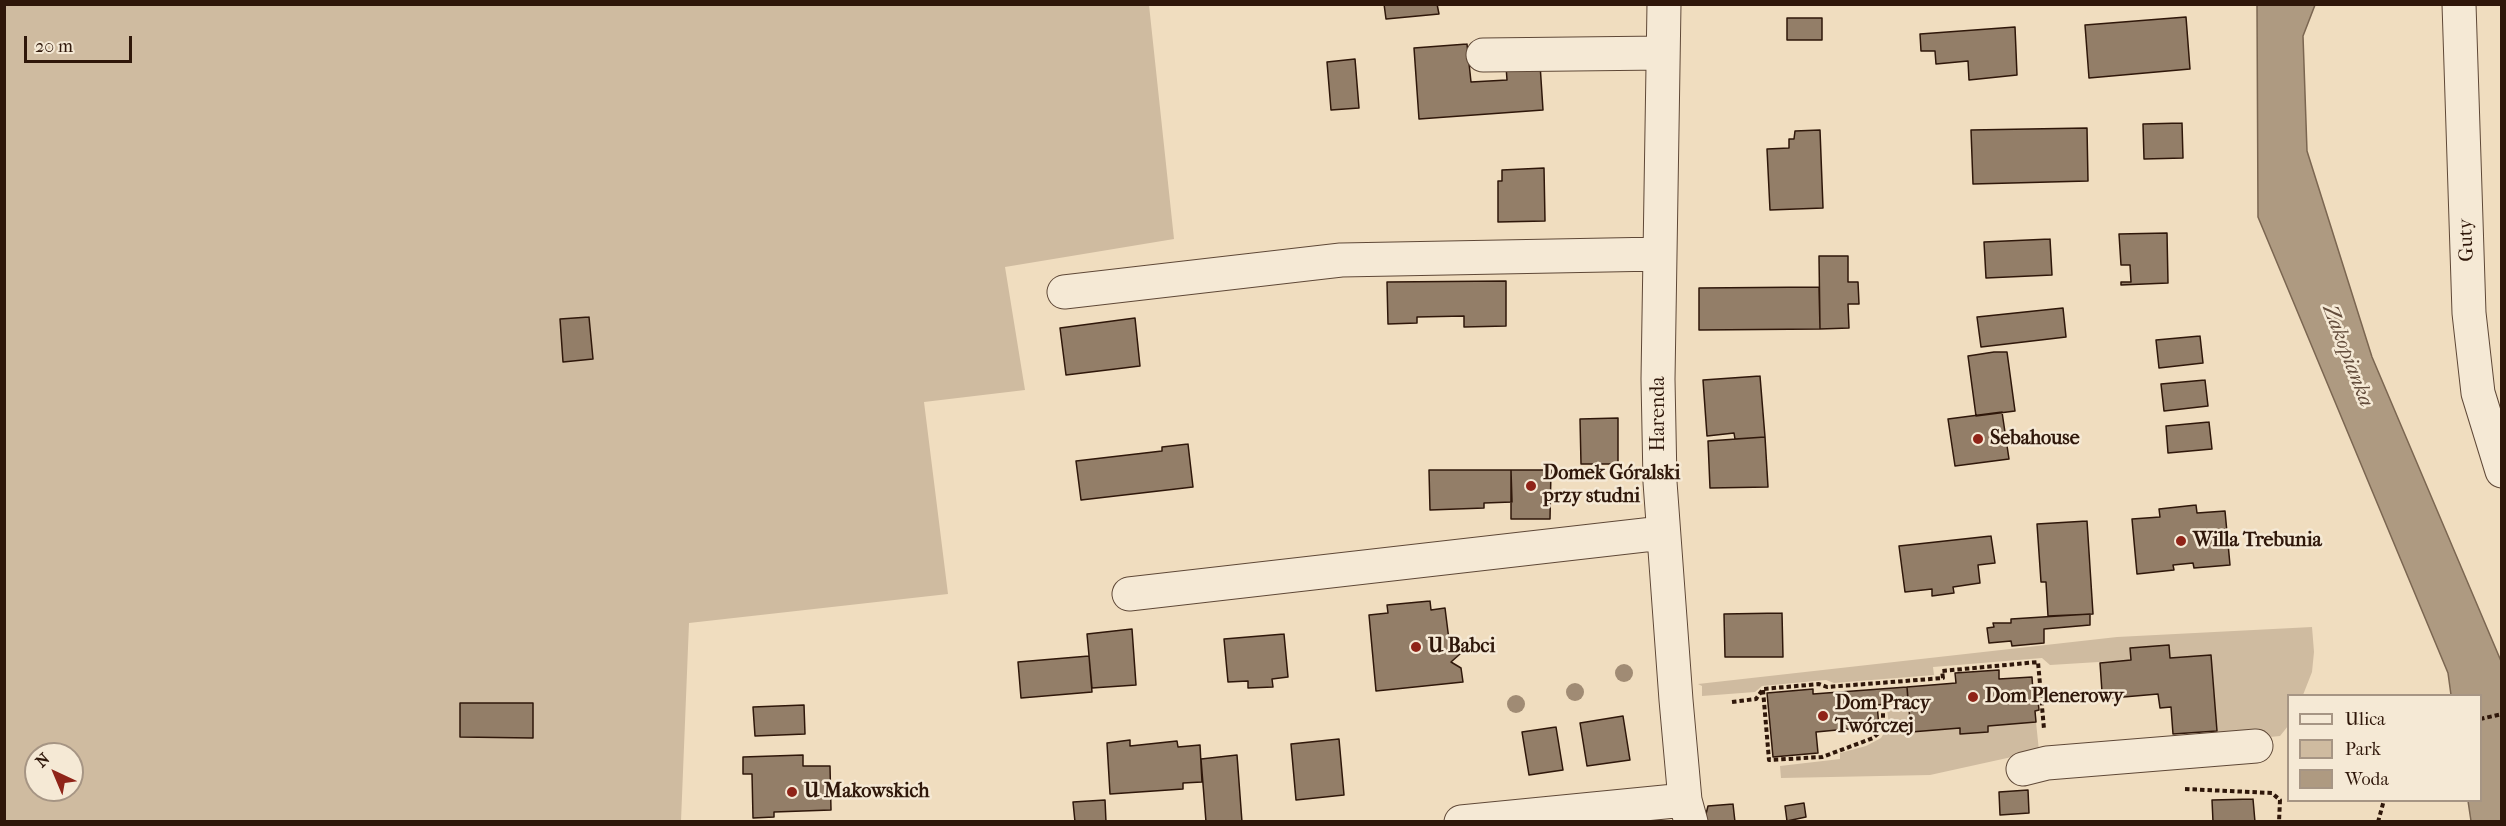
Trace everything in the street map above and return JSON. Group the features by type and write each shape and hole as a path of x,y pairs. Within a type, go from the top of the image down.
{"street":[{"name":"Harenda","path":"1664,4 1658,379 1662,533 1688,811"},
{"name":"Guty","path":"2459,4 2469,312 2478,393 2502,471"},
{"path":"1483,55 1663,52"},
{"path":"1064,292 1341,260 1660,254"},
{"path":"1129,594 1662,533"},
{"path":"2035,766 2256,746"},
{"path":"1461,822 1688,811"}],"path":[{"path":"1732,702 1756,699 1763,689 1819,684 1827,687 1943,678 1942,671 2038,662 2035,766"},
{"path":"1763,689 1769,760 1822,757 1866,741 1883,729 1883,713"},
{"path":"2482,719 2502,714"},
{"path":"2378,822 2384,802"}],"green space":[{"path":"5,5 1149,5 1174,239 1005,267 1025,390 924,402 948,594 689,623 681,821 5,822"},
{"path":"2312,627 2314,652 2312,672 2303,694 2287,694 2287,727 2280,736 2218,742 2211,655 2170,658 2169,645 2131,648 2131,660 2050,665 2042,658 1933,667 1934,675 1834,683 1826,680 1762,686 1755,692 1702,696 1702,686 1698,684 2117,637"},
{"path":"1908,707 1911,732 1960,728 1961,734 1988,732 1988,726 2036,722 2039,751 1930,775 1781,778 1780,766 1840,759 1840,753 1866,746 1881,738 1889,725 1887,709"}],"water":[{"name":"Zakopianka","path":"2257,5 2315,5 2303,36 2307,151 2372,357 2501,661 2501,821 2471,821 2468,802 2482,802 2482,694 2451,694 2448,673 2258,217"}],"building":[{"path":"1384,4 1437,4 1439,14 1386,19"},
{"path":"2186,17 2190,69 2089,78 2085,25"},
{"path":"1787,18 1822,18 1822,40 1787,40"},
{"path":"2015,27 2017,75 1969,80 1968,61 1936,64 1935,51 1921,51 1920,34"},
{"path":"1467,44 1471,82 1507,80 1506,66 1540,64 1543,110 1419,119 1414,48"},
{"path":"1355,59 1359,108 1331,110 1327,62"},
{"path":"2182,123 2183,158 2144,159 2143,124"},
{"path":"2087,128 2088,181 1973,184 1971,130"},
{"path":"1820,130 1823,208 1770,210 1767,149 1789,148 1789,139 1794,139 1795,131"},
{"path":"1544,168 1545,221 1498,222 1498,181 1502,181 1502,170"},
{"path":"2167,233 2168,283 2121,285 2121,282 2131,282 2130,265 2121,265 2119,234"},
{"path":"2050,239 2052,275 1986,278 1984,242"},
{"path":"1819,256 1848,256 1848,282 1858,282 1859,304 1848,304 1849,328 1820,329"},
{"path":"1506,281 1506,326 1464,327 1464,316 1417,317 1417,323 1388,324 1387,282"},
{"path":"1819,287 1820,329 1699,330 1699,288"},
{"path":"2063,308 2066,337 1981,347 1977,317"},
{"path":"589,317 593,359 563,362 560,319"},
{"path":"1135,318 1140,366 1066,375 1060,328"},
{"path":"2200,336 2203,363 2159,368 2156,340"},
{"path":"2007,352 2015,411 1976,416 1968,356"},
{"path":"1760,376 1765,437 1735,439 1734,433 1707,436 1703,380"},
{"path":"2205,380 2208,406 2164,411 2161,384"},
{"name":"Sebahouse","path":"2002,412 2009,459 1955,466 1948,419"},
{"path":"1618,418 1618,464 1581,464 1580,419"},
{"path":"2209,422 2212,449 2168,453 2166,426"},
{"path":"1765,437 1768,487 1710,488 1708,441"},
{"path":"1188,444 1193,487 1081,500 1076,461 1162,451 1162,447"},
{"path":"1429,470 1511,470 1512,502 1484,503 1484,508 1430,510"},
{"name":"Domek Góralski przy studni","path":"1511,470 1551,470 1550,519 1511,519"},
{"name":"Willa Trebunia","path":"2196,505 2197,513 2225,511 2230,565 2194,568 2193,563 2173,565 2174,570 2137,574 2132,519 2160,517 2159,509"},
{"path":"2087,521 2093,614 2048,616 2046,582 2041,582 2037,524"},
{"path":"1991,536 1995,563 1978,565 1980,583 1953,587 1954,593 1932,596 1932,589 1905,592 1899,546"},
{"name":"U Babci","path":"1430,601 1431,610 1445,608 1449,640 1458,640 1460,654 1451,662 1461,668 1463,682 1376,691 1369,615 1388,613 1387,605"},
{"path":"1782,613 1783,657 1725,657 1724,614"},
{"path":"2090,614 2090,625 2044,629 2044,643 2012,646 2011,641 1989,643 1987,628 1994,627 1993,623 2011,623 2011,619"},
{"path":"1132,629 1136,685 1092,688 1087,634"},
{"path":"1284,634 1288,677 1272,679 1273,687 1248,688 1248,681 1228,682 1224,639"},
{"path":"2169,645 2170,658 2211,655 2217,731 2173,734 2171,707 2160,708 2158,694 2112,698 2111,691 2102,692 2100,663 2131,660 2130,648"},
{"path":"1089,656 1092,692 1021,698 1018,662"},
{"name":"Dom Plenerowy","path":"1999,670 1999,679 2032,677 2033,692 2037,692 2039,710 2035,711 2036,722 1988,726 1988,732 1960,734 1960,728 1911,732 1907,687 1956,683 1955,673"},
{"name":"Dom Pracy Twórczej","path":"1907,687 1908,702 1877,705 1879,726 1816,732 1818,753 1773,757 1767,693 1813,689 1813,694"},
{"path":"460,703 533,703 533,738 460,737"},
{"path":"804,705 805,734 755,736 753,707"},
{"path":"1623,716 1630,760 1587,766 1580,723"},
{"path":"1556,727 1563,770 1529,775 1522,732"},
{"path":"1339,739 1344,795 1296,800 1291,744"},
{"path":"1130,740 1130,746 1177,741 1178,747 1200,745 1202,782 1183,783 1183,789 1110,794 1107,743"},
{"name":"U Makowskich","path":"803,755 803,766 830,766 831,810 774,812 774,817 753,818 752,774 743,774 743,757"},
{"path":"1237,755 1242,822 1206,822 1201,759"},
{"path":"2028,790 2029,813 2000,815 1999,792"},
{"path":"2253,799 2255,822 2213,822 2212,800"},
{"path":"1105,800 1106,822 1075,822 1073,802"},
{"path":"1804,803 1806,817 1787,821 1785,806"},
{"path":"1733,804 1735,822 1707,822 1705,818 1708,806"}],"place":[{"name":"Sebahouse","path":"1978,439"},
{"name":"Domek Góralski przy studni","path":"1531,486"},
{"name":"Willa Trebunia","path":"2181,541"},
{"name":"U Babci","path":"1416,647"},
{"name":"Dom Plenerowy","path":"1973,697"},
{"name":"Dom Pracy Twórczej","path":"1823,716"},
{"name":"U Makowskich","path":"792,792"}]}
